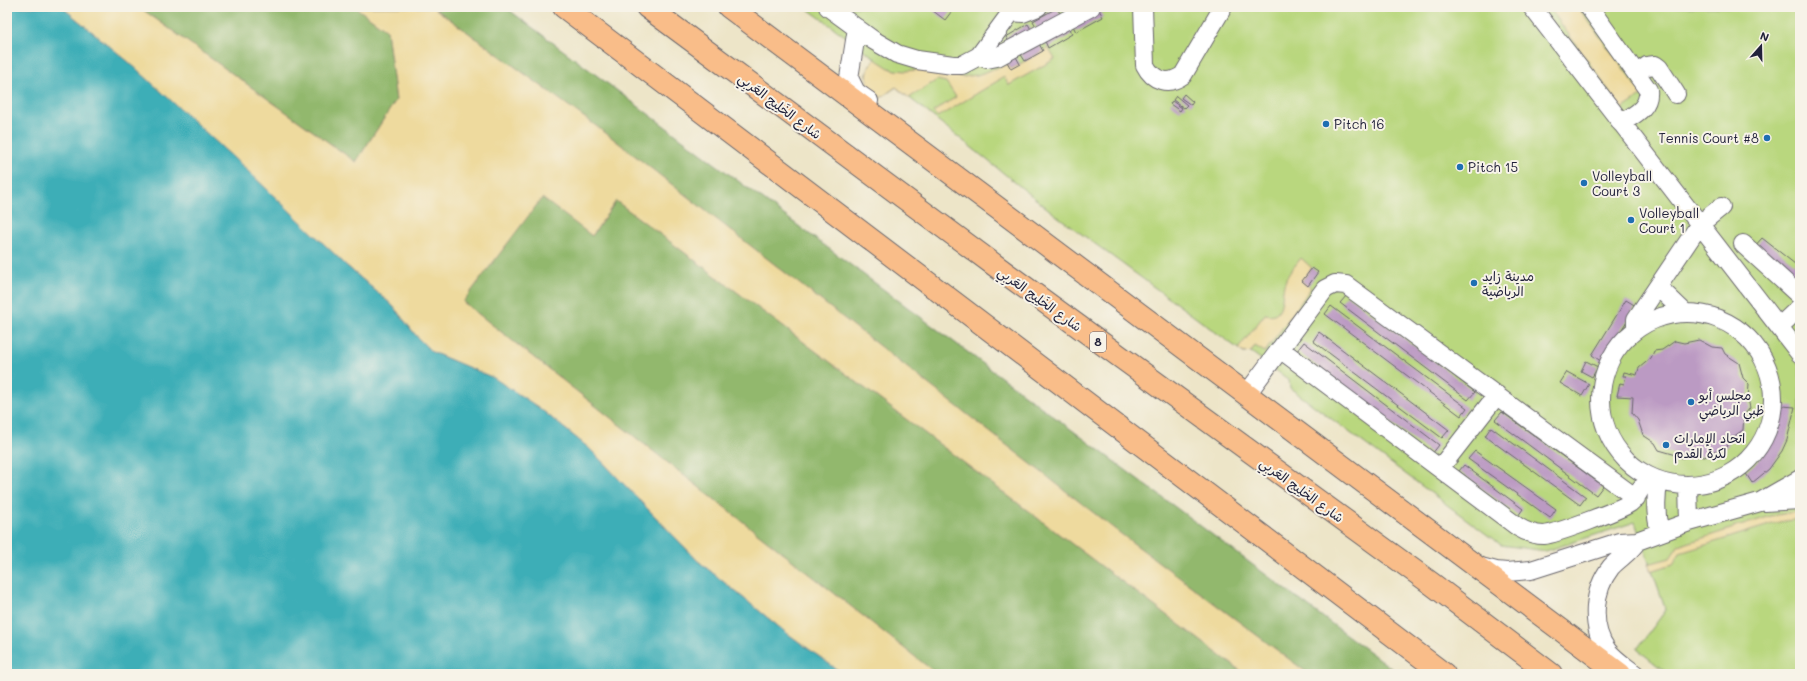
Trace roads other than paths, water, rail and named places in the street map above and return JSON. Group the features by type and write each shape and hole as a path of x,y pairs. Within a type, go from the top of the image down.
{"main road":[{"path":"564,7 1444,674"},
{"name":"شارع الخَلِيج العَربِي","path":"648,7 1010,277 1432,584 1551,674"},
{"path":"729,7 1620,674"}],"street":[{"path":"828,7 885,48 897,54 917,60 953,65 971,62 978,56 1013,10 1023,13 1038,7"},
{"path":"978,56 987,59 997,58 1091,7"},
{"path":"1143,7 1145,65 1148,72 1154,78 1169,82 1176,80 1183,75 1223,7"},
{"path":"1532,7 1780,326 1800,354"},
{"path":"1589,7 1648,90 1648,101 1642,109 1621,123"},
{"path":"857,28 849,73 850,83 860,95 898,122 904,130 905,140"},
{"path":"1637,73 1647,66 1655,65 1659,68 1676,94"},
{"path":"1636,329 1636,319 1700,224 1721,207"},
{"path":"1743,244 1800,296"},
{"path":"1246,395 1325,289 1335,284 1346,285 1636,498"},
{"path":"1658,287 1685,313"},
{"path":"1780,326 1800,307"},
{"path":"1685,313 1710,316 1722,320 1744,334 1760,353 1771,376 1774,401 1772,418 1766,435 1757,450 1745,464 1735,471 1712,482 1688,485 1654,478 1628,461 1615,447 1607,430 1601,406 1602,384 1607,366 1619,346 1636,329 1645,324 1664,316 1685,313"},
{"path":"1280,349 1518,527 1536,534 1543,535 1557,533 1622,507 1636,498 1654,478"},
{"path":"1440,468 1497,395"},
{"path":"1654,478 1657,522 1660,532"},
{"path":"1760,502 1800,480"},
{"path":"1688,485 1689,522"},
{"path":"1473,564 1496,571 1519,572 1531,570 1619,542 1637,541 1689,522 1760,502 1800,500"},
{"path":"1635,674 1614,657 1607,649 1597,629 1596,608 1599,592 1605,577 1611,568 1630,550 1637,541"}],"water":[{"path":"7,7 62,7 130,63 248,171 347,266 392,305 418,338 432,352 494,378 538,407 590,449 698,561 784,631 843,674 7,674"}],"place":[{"name":"Pitch 16","path":"1326,124"},
{"name":"Tennis Court #8","path":"1767,138"},
{"name":"Pitch 15","path":"1460,167"},
{"name":"Volleyball Court 3","path":"1584,183"},
{"name":"Volleyball Court 1","path":"1631,220"},
{"name":"مدينة زايد الرياضية","path":"1474,283"},
{"name":"مجلس أبو ظبي الرياضي","path":"1691,402"},
{"name":"اتحاد الإمارات لكرة القدم","path":"1666,445"}]}
